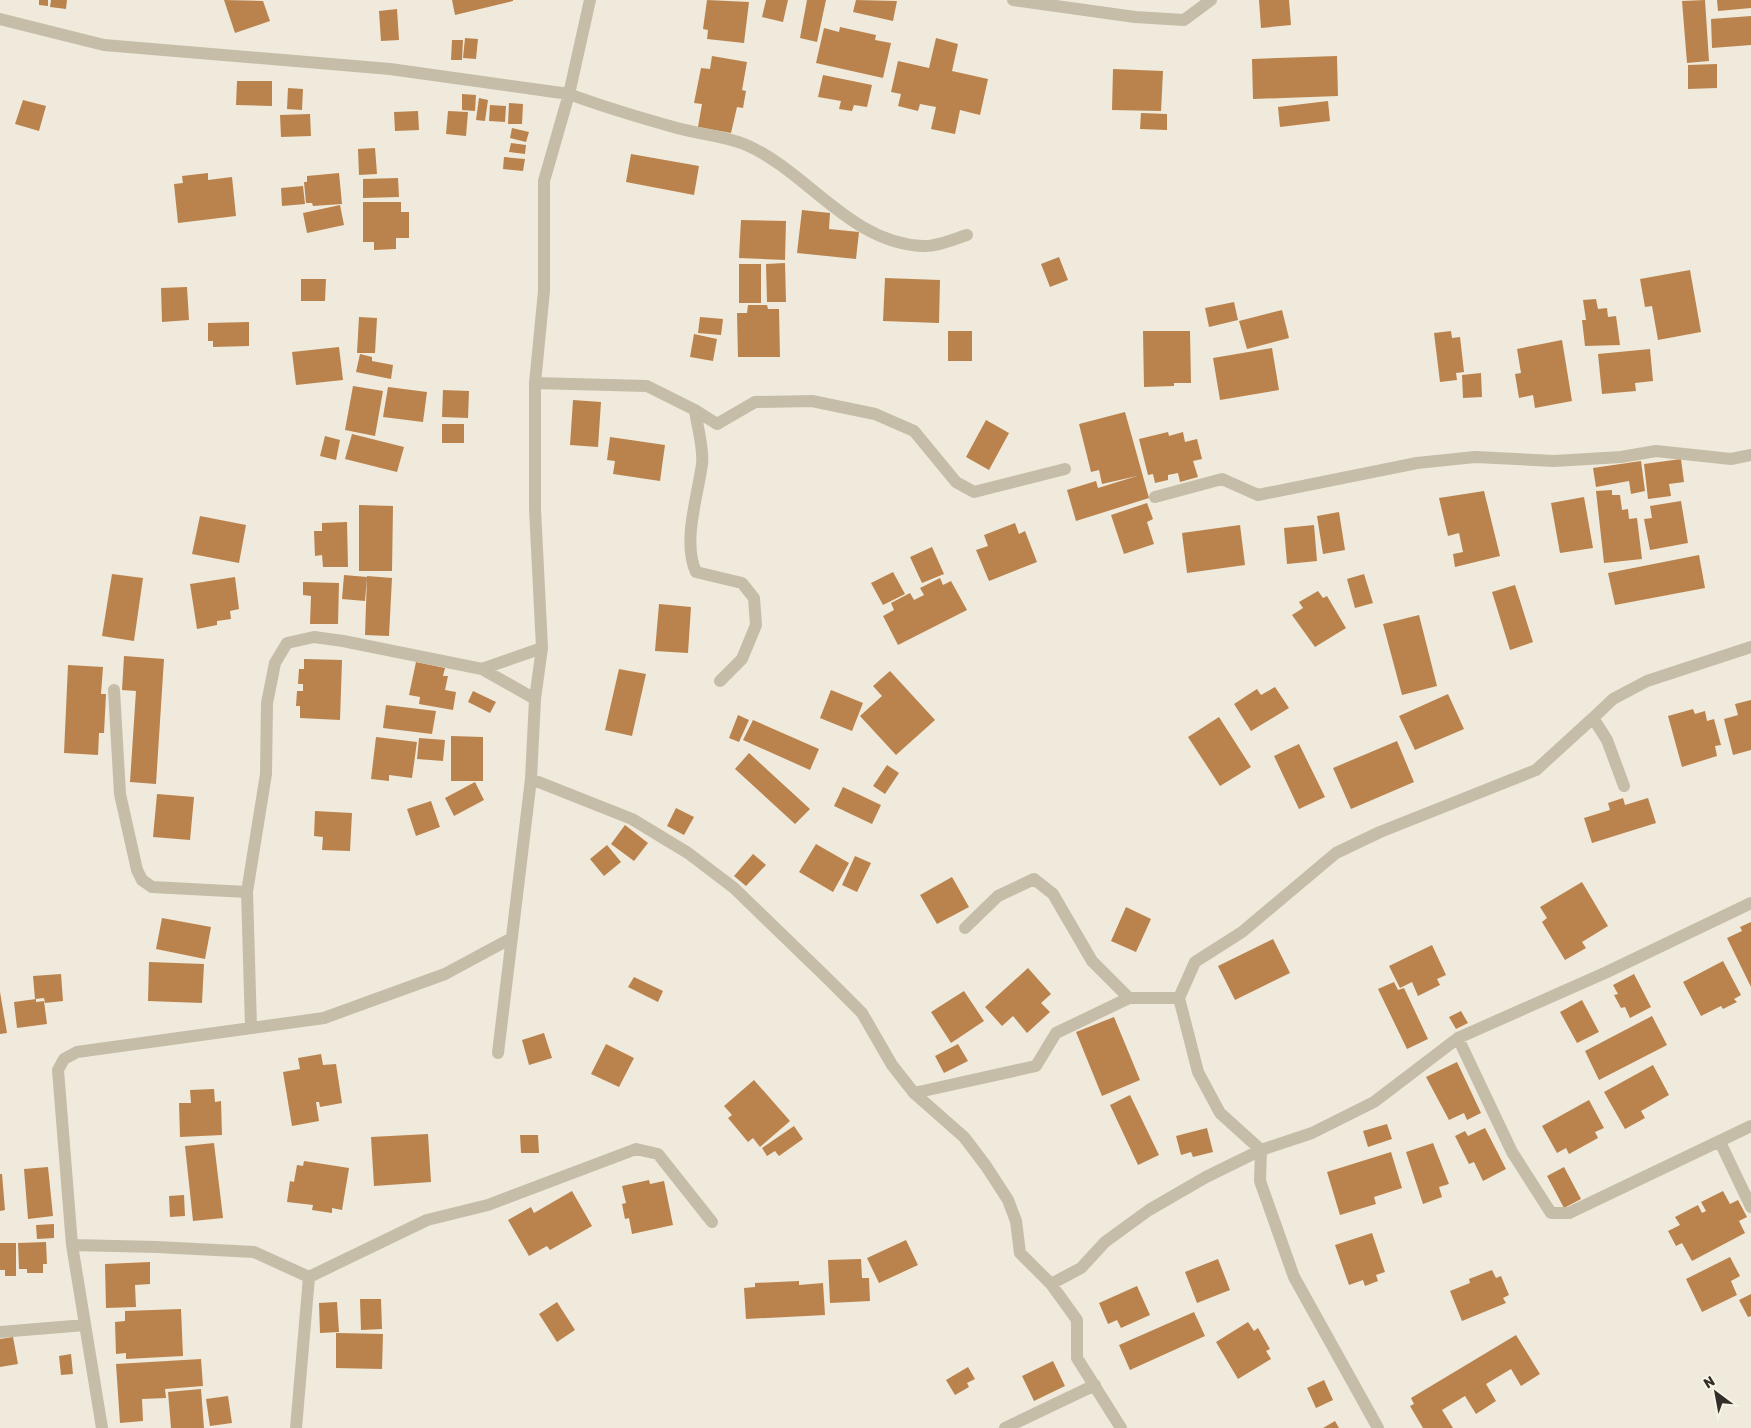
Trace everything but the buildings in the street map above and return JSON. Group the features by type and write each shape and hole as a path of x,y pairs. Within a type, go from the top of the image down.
{"street":[{"path":"498,1053 510,939 531,779 535,700 542,648 535,509 535,383 544,291 544,181 569,94 590,0"},
{"path":"1013,0 1135,18 1184,20 1211,0"},
{"path":"0,19 104,45 390,69 569,94 630,115 744,144 778,164 827,204 854,222 892,241 924,246 967,235"},
{"path":"535,383 648,386 717,424 756,402 812,401 875,414 914,430 956,482 974,492 1065,469"},
{"path":"694,410 703,462 692,511 692,563 696,572 742,584 754,598 756,625 742,659 720,681"},
{"path":"1155,497 1222,479 1258,495 1417,463 1475,457 1554,461 1621,457 1656,451 1731,459 1751,455"},
{"path":"251,1027 248,892 266,774 267,703 275,663 287,643 314,637 482,669 535,700"},
{"path":"1378,1428 1294,1277 1260,1181 1261,1150 1220,1113 1198,1072 1179,998 1195,962 1242,932 1289,890 1336,853 1380,832 1536,770 1613,699 1647,681 1751,646"},
{"path":"482,669 542,648"},
{"path":"114,690 120,794 137,870 142,880 152,887 248,892"},
{"path":"1593,718 1607,740 1624,786"},
{"path":"531,779 632,819 688,853 734,888 862,1014 892,1065 914,1093 964,1137 1008,1200 1016,1221 1020,1253 1051,1284 1076,1320 1077,1358 1121,1428"},
{"path":"965,928 998,896 1034,879 1053,894 1092,961 1129,998"},
{"path":"1051,1284 1081,1268 1105,1242 1149,1210 1206,1177 1261,1150 1312,1133 1374,1102 1458,1038 1607,972 1751,903"},
{"path":"102,1428 72,1246 58,1070 64,1059 77,1052 324,1018 445,974 510,939"},
{"path":"914,1093 1036,1066 1056,1033 1129,998 1179,998"},
{"path":"1458,1038 1512,1152 1551,1213 1569,1213 1751,1126"},
{"path":"1720,1142 1751,1207"},
{"path":"309,1277 427,1220 488,1205 636,1149 658,1154 712,1222"},
{"path":"72,1246 157,1246 254,1252 309,1277"},
{"path":"296,1428 309,1277"},
{"path":"0,1332 85,1325"},
{"path":"1005,1428 1095,1384"}]}
